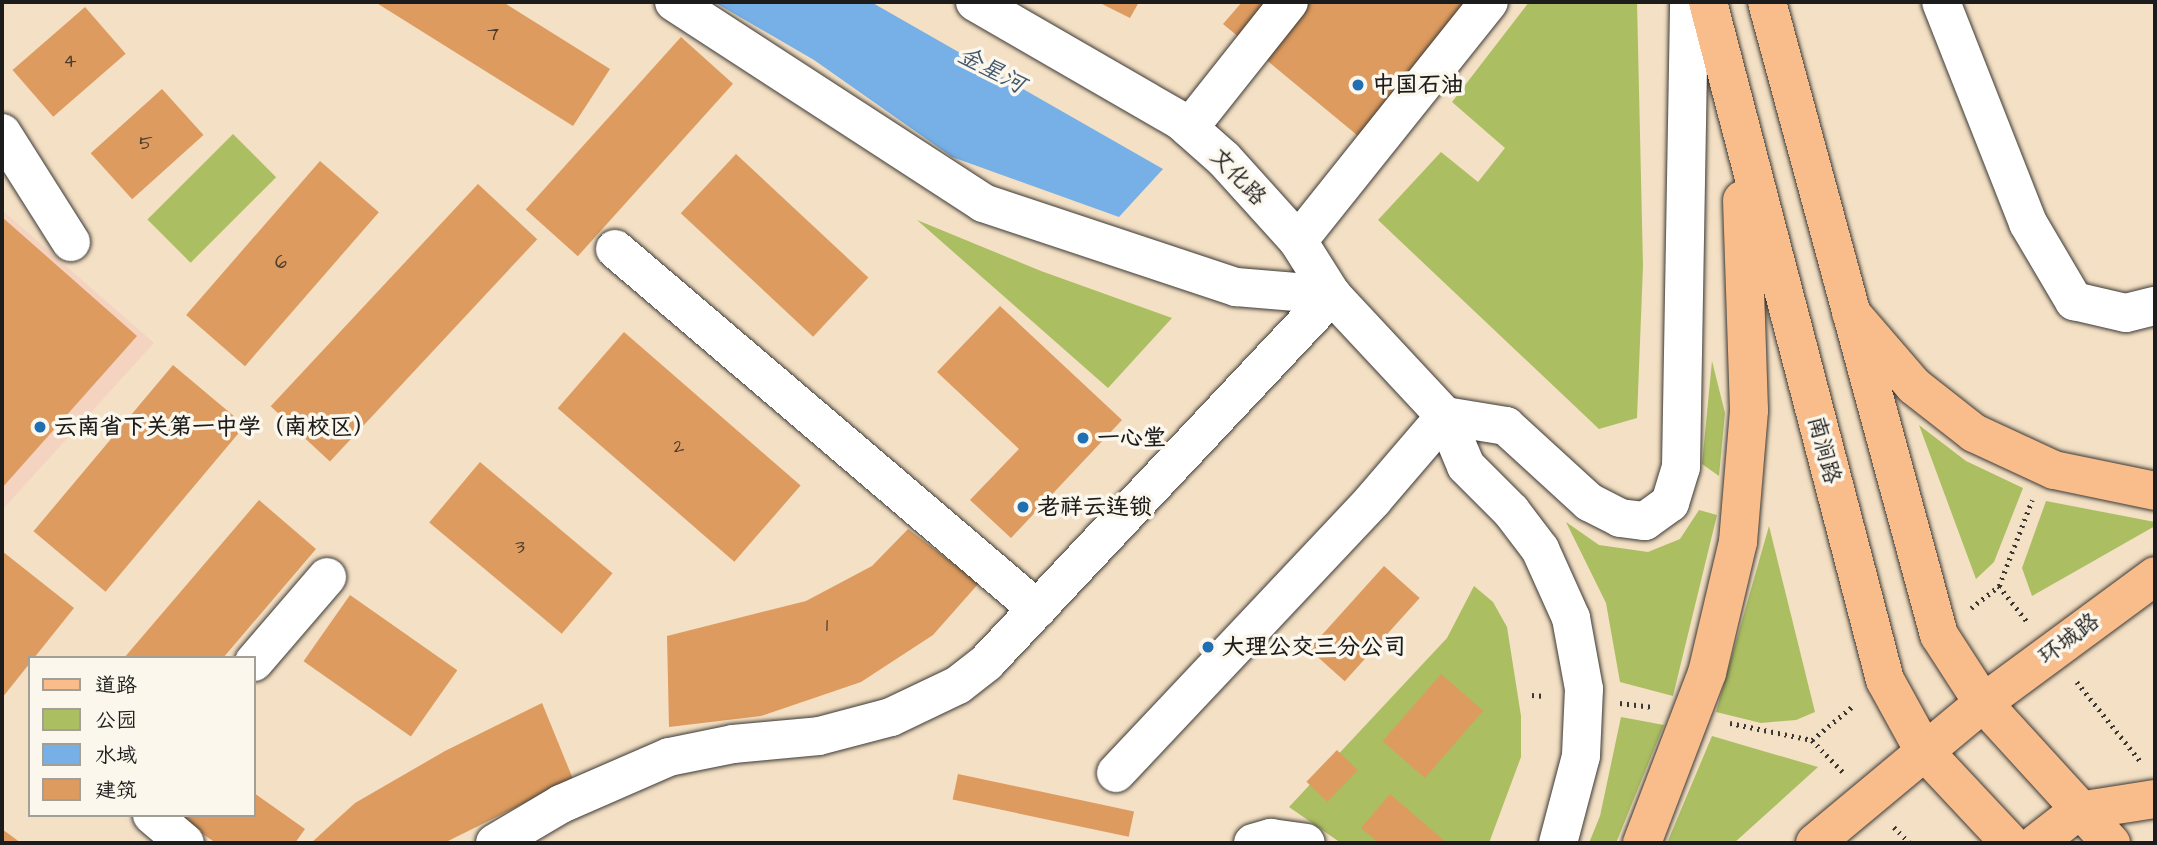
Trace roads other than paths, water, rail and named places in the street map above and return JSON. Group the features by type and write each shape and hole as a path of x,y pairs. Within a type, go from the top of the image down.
{"main road":[{"name":"南涧路","path":"1708,2 1885,680 1924,751 2010,843"},
{"path":"1767,2 1939,635 1983,703 2078,811 2110,843"},
{"path":"1643,843 1707,673 1729,586 1744,498 1749,411 1740,132"},
{"path":"1849,311 1914,386 1974,433 2054,470 2155,491"},
{"name":"环城路","path":"1924,751 1983,703 2155,576"},
{"path":"1815,843 1924,751"},
{"path":"2037,843 2078,811 2155,799"}],"street":[{"path":"674,2 983,202 1236,287 1332,295"},
{"name":"文化路","path":"975,2 1114,79 1189,128 1224,159 1298,241 1332,295 1446,416"},
{"path":"1189,128 1289,2"},
{"path":"1298,241 1489,2"},
{"path":"1446,416 1506,426 1589,502 1613,516 1645,521 1670,503 1681,467 1689,2"},
{"path":"1941,2 2028,223 2074,301 2126,313 2155,306"},
{"path":"2,133 71,242"},
{"path":"615,249 1037,608"},
{"path":"495,843 561,804 669,757 733,744 819,736 891,717 958,685 1037,608 1332,295"},
{"path":"1116,773 1373,500 1446,416"},
{"path":"1446,416 1466,466 1511,510 1540,549 1574,631 1584,689 1583,738 1558,843"},
{"path":"256,661 327,577"},
{"path":"154,817 185,843"},
{"path":"1253,843 1271,838 1306,843"}],"water":[{"name":"金星河","path":"714,2 871,2 1163,169 1119,217 952,157 814,60"}],"place":[{"name":"中国石油","path":"1358,85"},
{"name":"云南省下关第一中学（南校区）","path":"40,427"},
{"name":"一心堂","path":"1083,438"},
{"name":"老祥云连锁","path":"1023,507"},
{"name":"大理公交三分公司","path":"1208,647"}]}
